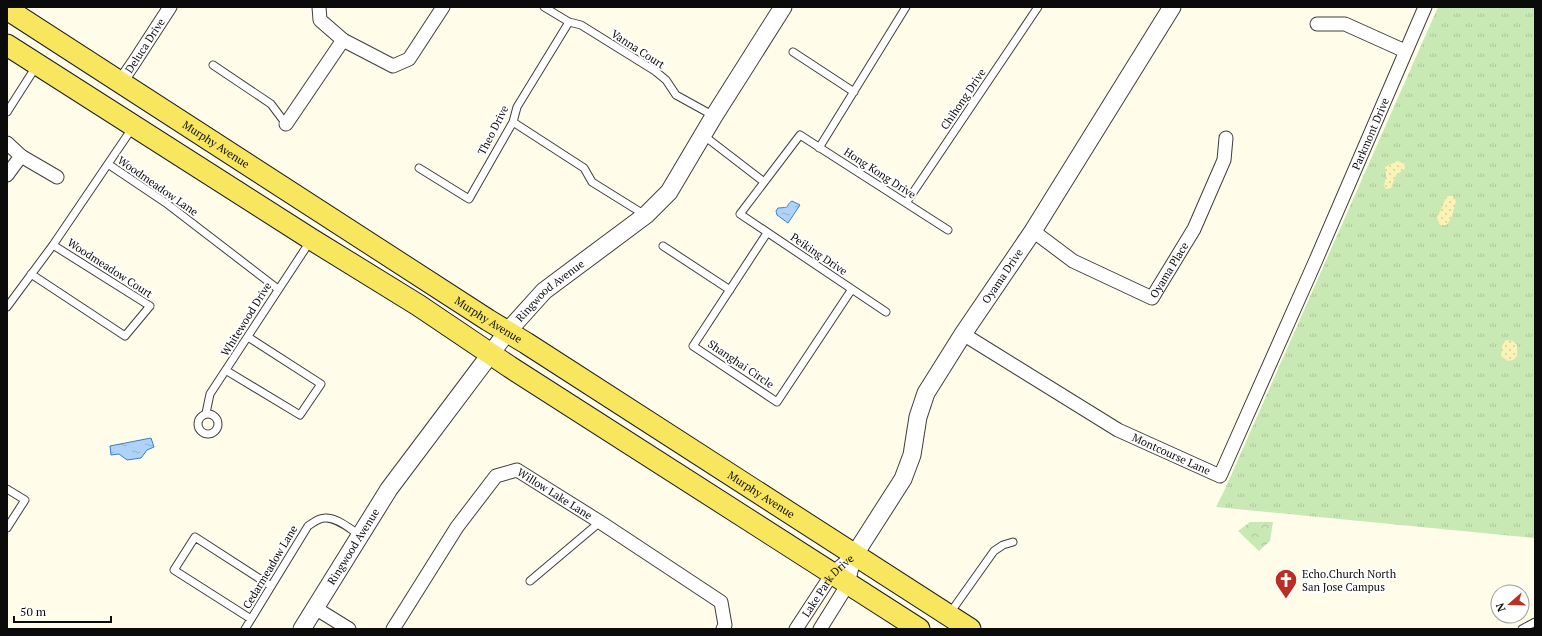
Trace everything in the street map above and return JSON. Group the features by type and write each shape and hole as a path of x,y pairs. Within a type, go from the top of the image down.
{"main road":[{"name":"Murphy Avenue","path":"7,9 970,629"},
{"path":"7,45 312,239 418,304 491,353 918,629"}],"street":[{"name":"Deluca Drive","path":"120,83 170,7"},
{"path":"319,7 320,20 343,40 393,66 409,59 443,7"},
{"name":"Oyama Drive","path":"855,554 903,479 912,455 918,417 926,393 963,334 1033,231 1172,7"},
{"name":"Parkmont Drive","path":"1316,260 1405,51 1426,7"},
{"name":"Ringwood Avenue","path":"302,629 393,483 507,332 544,291 646,215 669,192 778,9"},
{"path":"1317,24 1345,24 1405,51"},
{"path":"286,124 343,40"},
{"name":"Oyama Place","path":"1033,231 1073,261 1152,298 1194,229 1224,160 1226,138"},
{"path":"7,143 21,156 57,178"},
{"path":"7,175 21,156"},
{"name":"Montcourse Lane","path":"963,334 1118,430 1220,476 1316,260"},
{"name":"Willow Lake Lane","path":"393,629 457,527 496,476 517,470 600,522 721,602 725,625 723,629"},
{"name":"Lake Park Drive","path":"820,629 840,579 855,554"},
{"name":"Lake Park Drive","path":"796,629 840,579 855,554"},
{"path":"315,608 349,629"}],"lane":[{"name":"Vanna Court","path":"544,7 569,22 581,25 655,71 666,80 676,95 714,116"},
{"path":"819,148 906,7"},
{"name":"Chihong Drive","path":"906,204 1038,7"},
{"name":"Theo Drive","path":"419,168 469,199 513,122 517,107 569,22"},
{"path":"793,52 854,92"},
{"path":"7,112 38,64"},
{"path":"213,65 271,104 286,124"},
{"path":"513,122 584,168 592,182 646,215"},
{"path":"108,164 133,126"},
{"path":"702,135 764,182"},
{"name":"Hong Kong Drive","path":"764,182 800,135 948,230"},
{"name":"Woodmeadow Lane","path":"7,307 53,244 108,164 166,203 278,289"},
{"name":"Peiking Drive","path":"764,182 740,214 886,312"},
{"name":"Shanghai Circle","path":"767,233 693,346 777,402 852,289"},
{"name":"Whitewood Drive","path":"206,414 210,394 227,371 278,289 312,239"},
{"name":"Woodmeadow Court","path":"31,274 125,336 150,306 53,244"},
{"path":"663,246 730,290"},
{"path":"227,371 300,415 321,384 248,337"},
{"path":"7,489 25,500 7,528"},
{"name":"Cedarmeadow Lane","path":"245,629 308,526 316,520 325,518 334,520 360,536"},
{"path":"530,581 600,522"},
{"path":"251,619 174,570 195,537 271,586"},
{"path":"949,615 994,551 1003,545 1013,542"},
{"path":"1522,629 1535,622"}],"green space":[{"path":"1438,7 1535,7 1535,538 1216,507 1225,489"},
{"path":"1250,522 1273,522 1270,541 1259,551 1238,531"}],"sand":[{"path":"1397,161 1404,163 1405,169 1396,175 1391,188 1386,189 1384,186 1386,177 1385,167"},
{"path":"1448,196 1453,196 1456,201 1448,223 1446,225 1440,225 1437,218"},
{"path":"1506,340 1513,341 1517,345 1517,356 1513,360 1508,361 1501,356 1502,346"}],"water":[{"path":"792,201 800,205 788,223 777,215 776,211 778,208 787,207"},
{"path":"151,438 154,447 147,450 141,458 127,460 119,454 111,455 110,446"}],"place":[{"name":"Echo.Church North San Jose Campus","path":"1286,600"}]}
